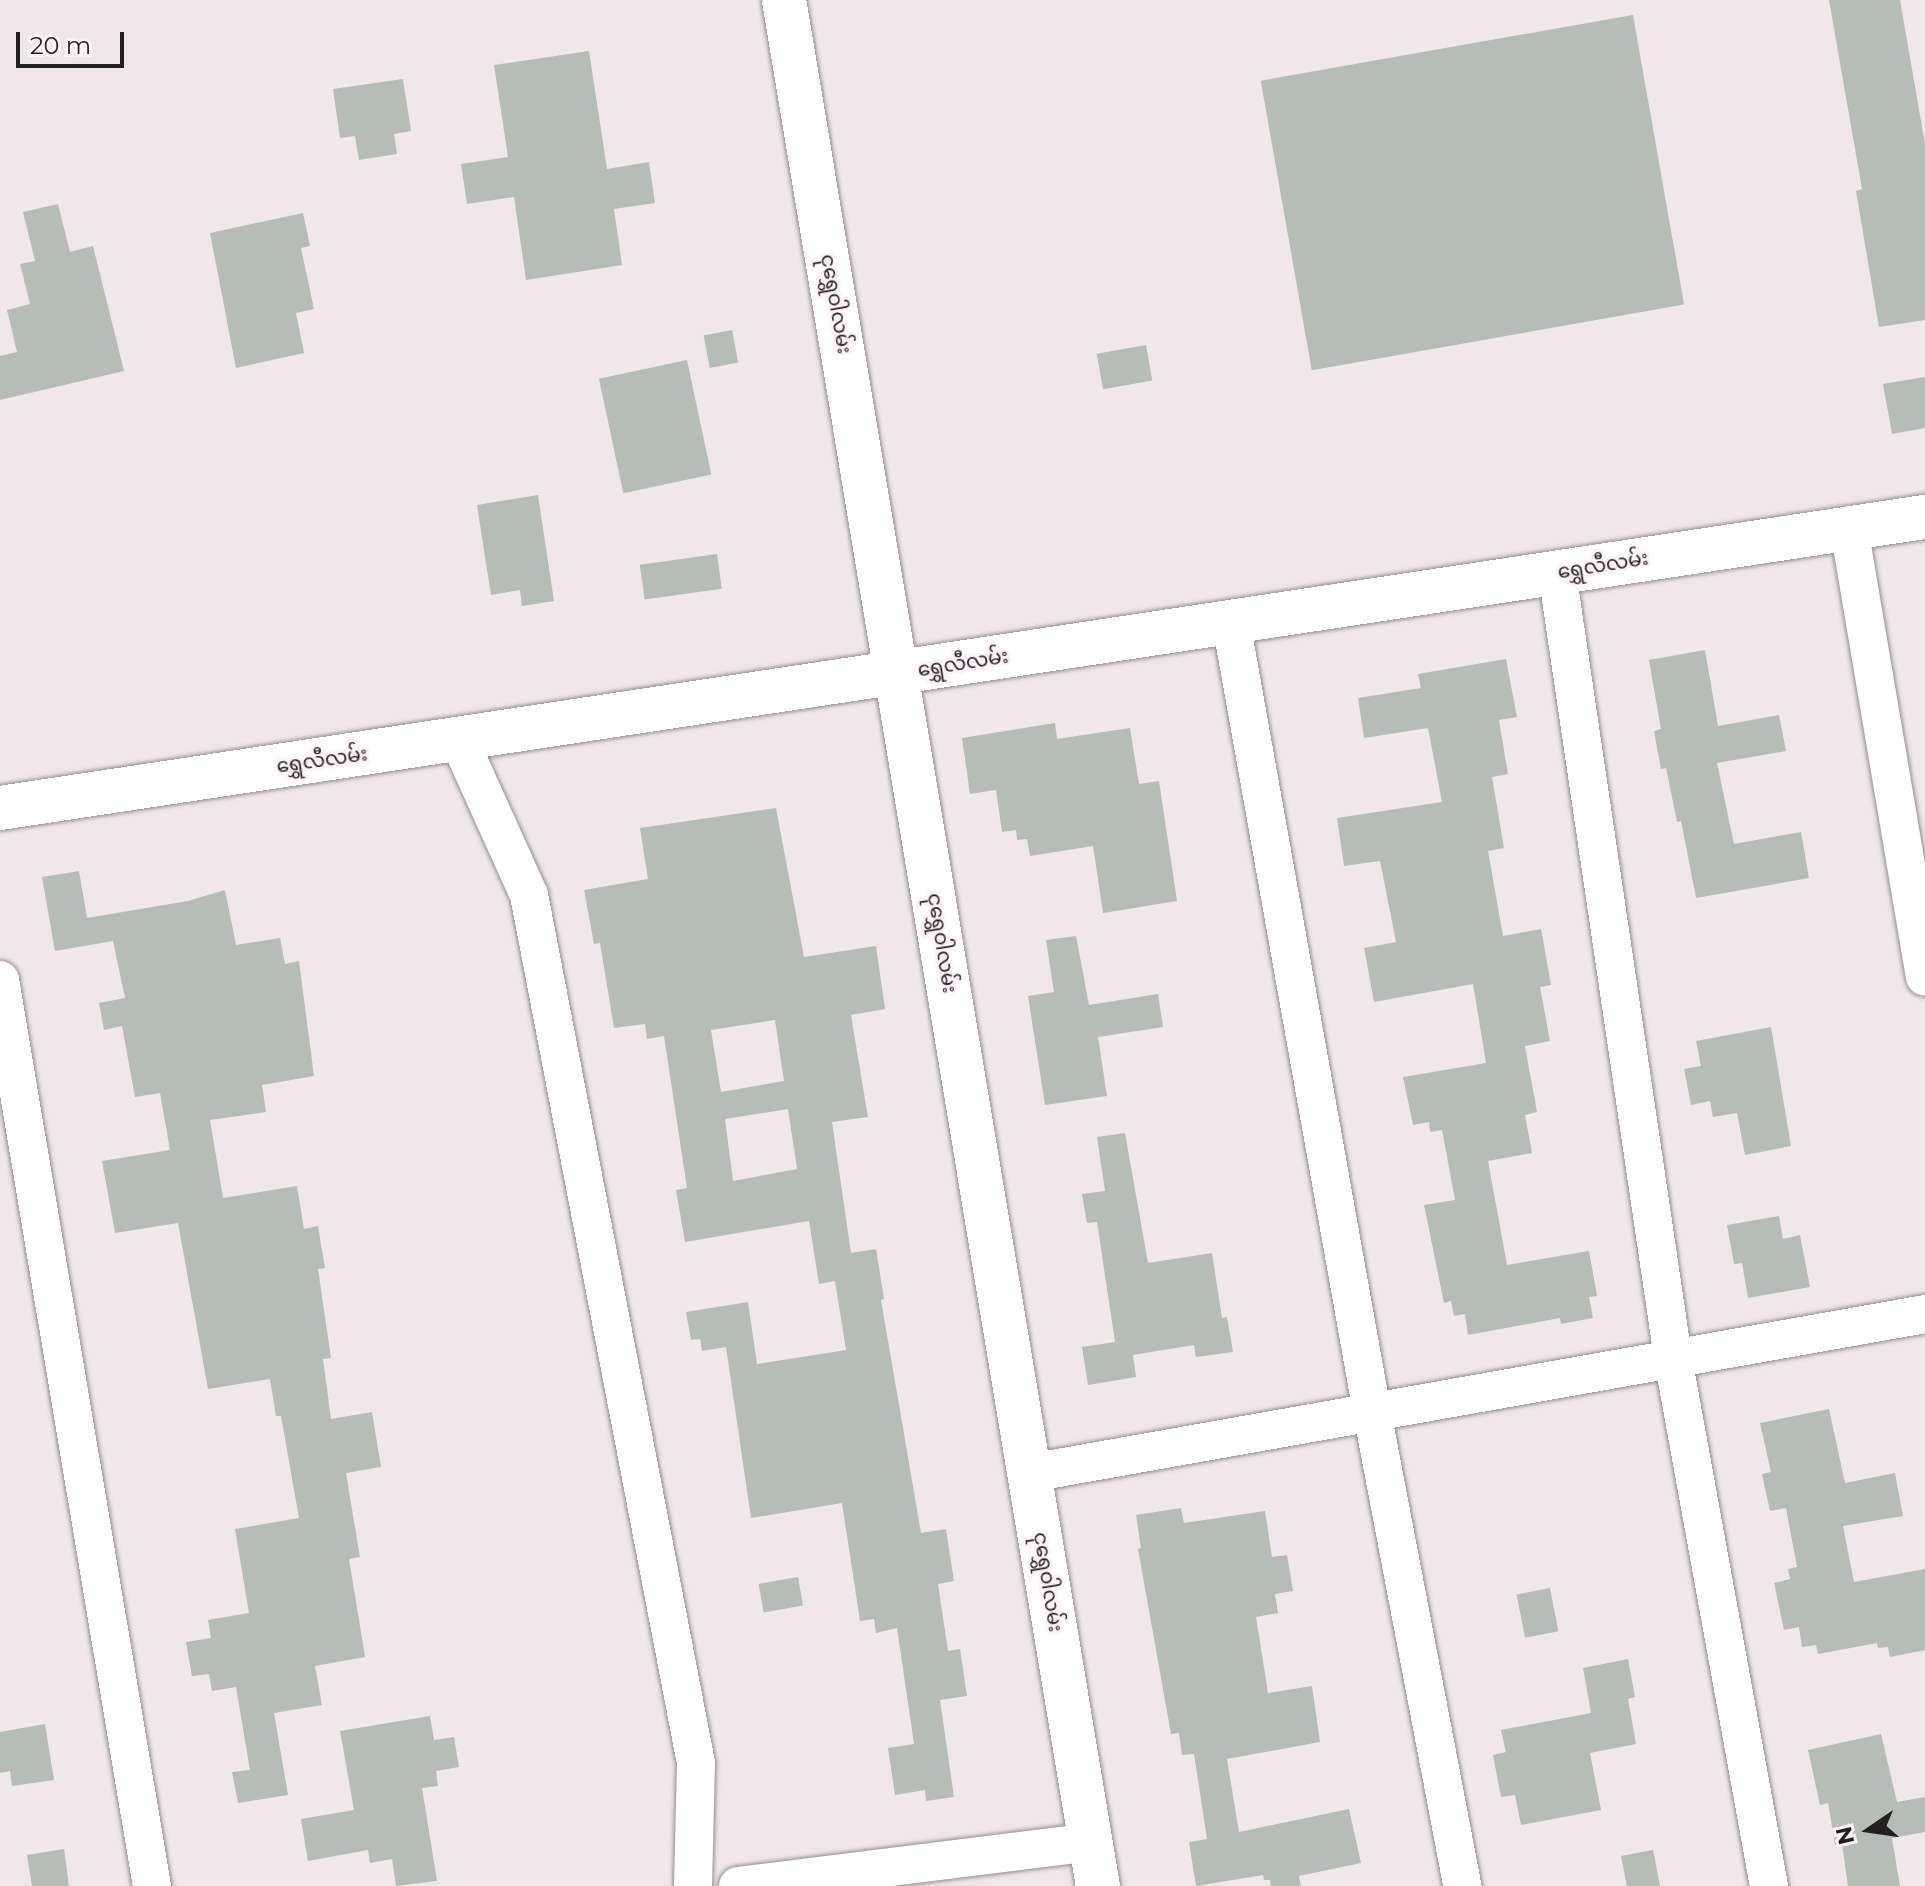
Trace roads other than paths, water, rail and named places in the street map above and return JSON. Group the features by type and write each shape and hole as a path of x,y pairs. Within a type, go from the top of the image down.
{"street":[{"name":"ငုရွှေဝါလမ်း","path":"784,0 1098,1886"},
{"name":"ရွှေလီလမ်း","path":"0,808 1925,517"},
{"path":"1849,528 1925,977"},
{"path":"1557,572 1673,1358 1769,1886"},
{"path":"1231,622 1372,1412 1462,1886"},
{"path":"459,740 529,895 696,1763 693,1886"},
{"path":"0,980 152,1886"},
{"path":"1030,1473 1925,1314"},
{"path":"738,1886 1090,1842"}]}
